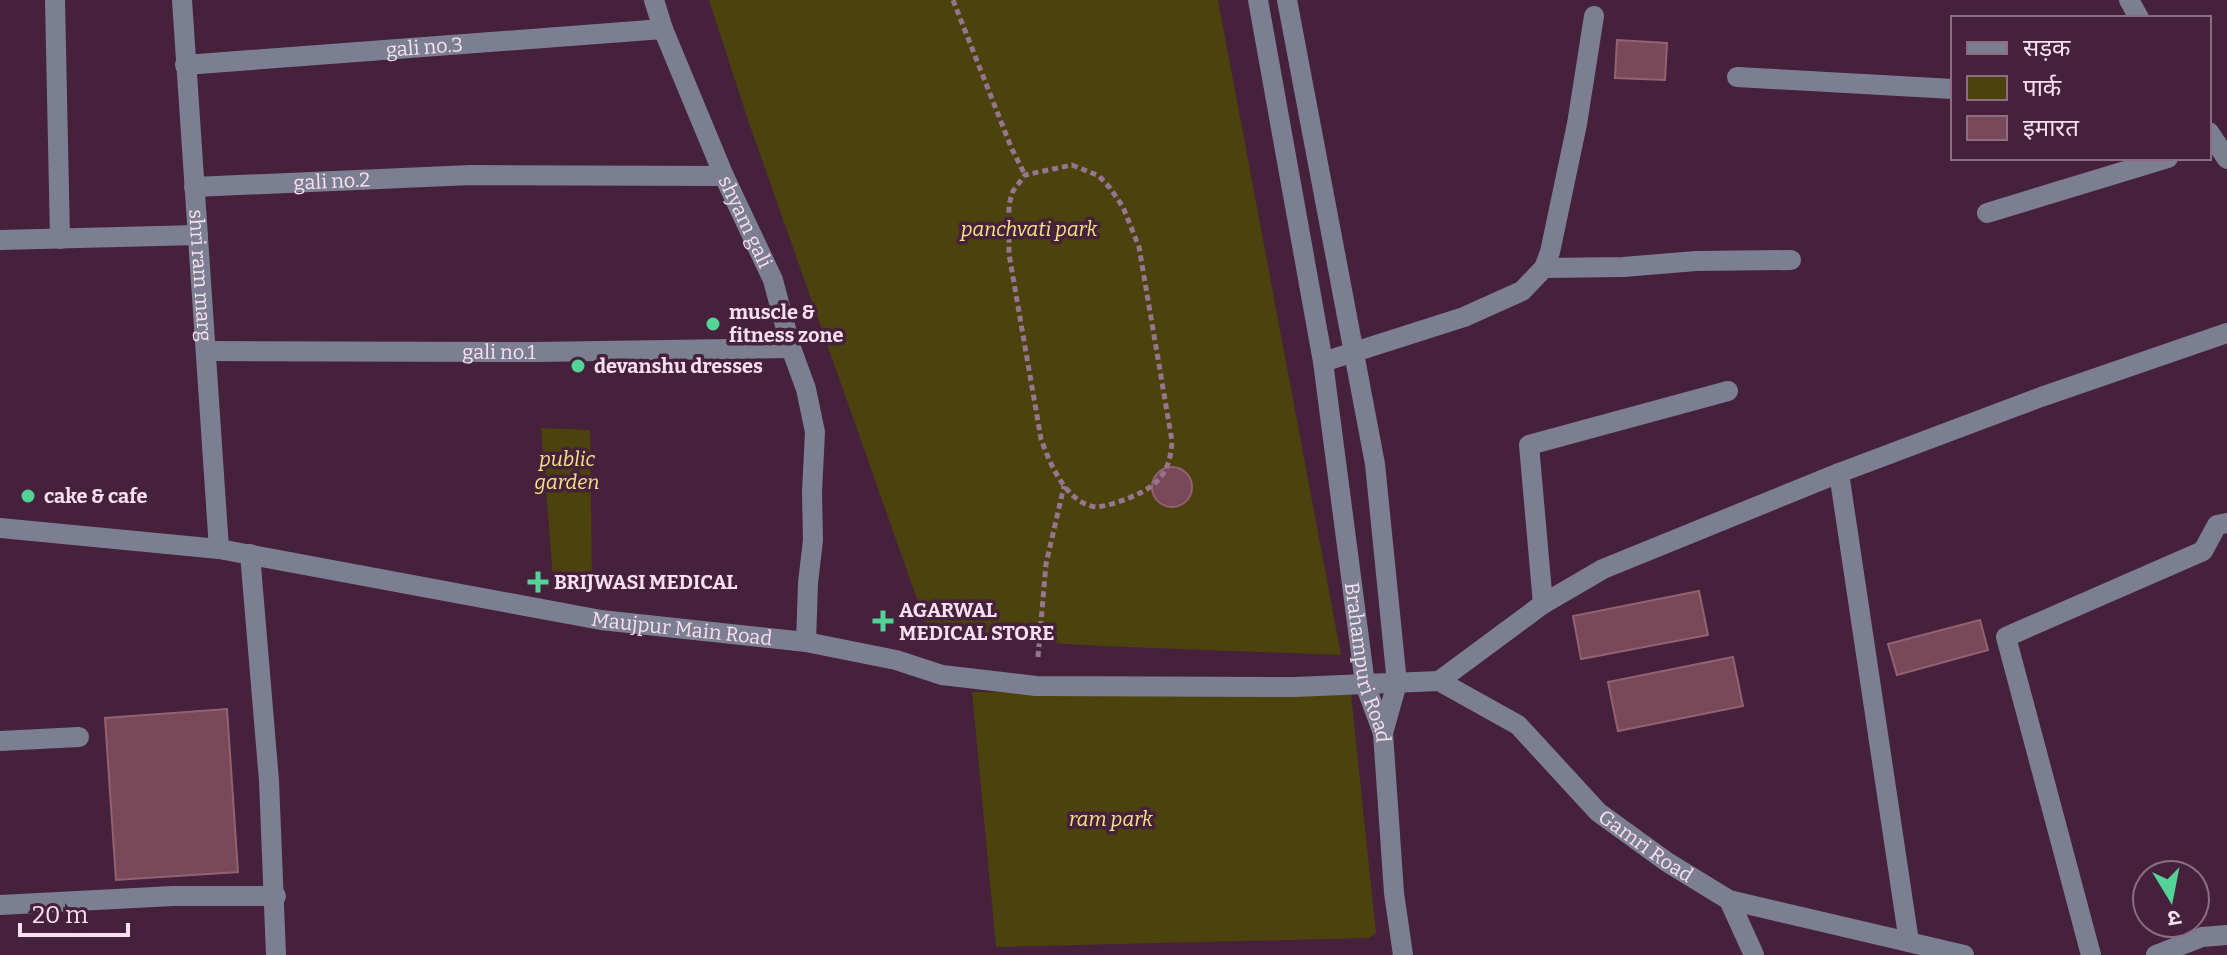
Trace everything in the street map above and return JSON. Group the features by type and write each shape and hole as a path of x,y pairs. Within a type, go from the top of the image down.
{"street":[{"path":"55,0 60,239"},
{"name":"shri ram marg","path":"182,0 219,549"},
{"name":"shyam gali","path":"654,0 724,176 773,280 791,348 806,389 815,432 813,540 806,642"},
{"name":"Brahampuri Road","path":"1258,0 1323,362 1365,684 1383,733"},
{"name":"Brahampuri Road","path":"1287,0 1375,464 1397,683 1383,733"},
{"path":"1323,362 1478,310 1522,291 1544,268 1577,124 1594,16"},
{"name":"gali no.3","path":"185,65 663,29"},
{"path":"1737,77 1951,89"},
{"path":"1987,213 2161,160"},
{"name":"gali no.2","path":"194,187 471,175 724,176"},
{"path":"0,240 198,235"},
{"path":"1544,268 1791,260"},
{"path":"1365,684 1439,681 1543,604 1603,569 1839,473 2041,397 2227,333"},
{"name":"gali no.1","path":"207,351 535,352 791,348"},
{"path":"1543,604 1529,445 1728,391"},
{"path":"1839,473 1909,942"},
{"path":"2091,955 2006,637 2203,551 2217,525 2227,523"},
{"name":"Maujpur Main Road","path":"0,528 219,549 601,620 806,642 896,660 942,675 1036,686 1294,687 1365,684"},
{"path":"250,554 269,781 276,955"},
{"name":"Gamri Road","path":"1439,681 1518,725 1598,812 1667,862 1729,900 1964,955"},
{"path":"1383,733 1394,893 1403,955"},
{"path":"0,741 79,737"},
{"path":"0,905 173,896 276,896"},
{"path":"1729,900 1754,955"},
{"path":"2156,955 2202,937 2227,935"}],"path":[{"path":"953,0 1025,175"},
{"path":"1072,165 1099,176 1110,188 1123,207 1139,247 1168,409 1171,458 1152,488 1105,506 1089,506 1064,485 1041,439 1009,254 1009,204 1013,191 1025,175 1072,165"},
{"path":"1036,686 1046,564 1064,485"}],"green space":[{"name":"panchvati park","path":"709,0 1218,0 1341,655 930,636 749,123"},
{"name":"public garden","path":"541,428 590,430 592,583 553,578"},
{"name":"ram park","path":"972,692 1351,694 1376,933 1369,938 996,947"}],"building":[{"path":"1617,40 1667,43 1665,80 1615,78"},
{"path":"1172,467 1186,473 1192,487 1186,501 1172,507 1158,501 1152,487 1158,473"},
{"path":"1699,591 1708,635 1581,659 1573,616"},
{"path":"1980,620 1988,650 1897,675 1888,644"},
{"path":"1733,657 1743,706 1618,731 1608,682"},
{"path":"227,709 238,872 116,880 105,718"}],"place":[{"name":"muscle & fitness zone","path":"713,324"},
{"name":"devanshu dresses","path":"578,366"},
{"name":"cake & cafe","path":"28,496"},
{"name":"BRIJWASI MEDICAL","path":"538,582"},
{"name":"AGARWAL MEDICAL STORE","path":"883,621"}]}
